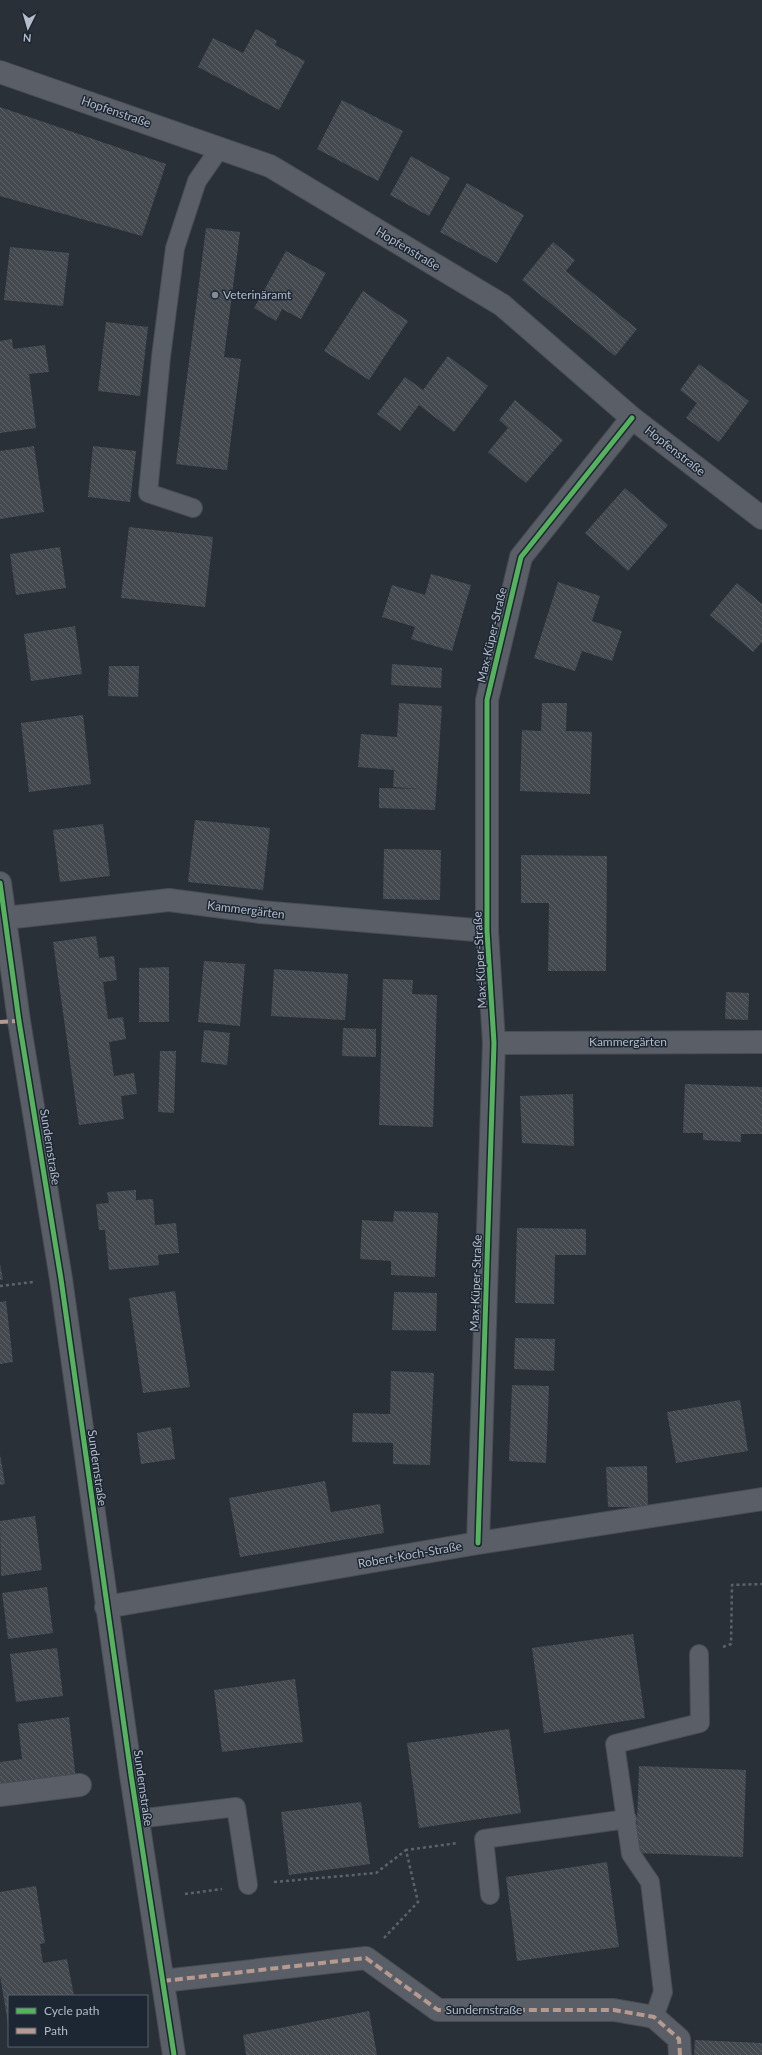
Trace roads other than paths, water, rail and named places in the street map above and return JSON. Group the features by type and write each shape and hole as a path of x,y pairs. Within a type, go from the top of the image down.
{"street":[{"name":"Hopfenstraße","path":"0,72 270,166 502,305 632,418 762,518"},
{"name":"Max-Küper-Straße","path":"478,1544 494,1043 487,931 487,700 521,556 632,418"},
{"name":"Sundernstraße","path":"0,883 19,1021 61,1279 106,1607 174,2055"},
{"name":"Kammergärten","path":"5,918 169,900 260,912 487,931"},
{"name":"Kammergärten","path":"494,1043 762,1042"},
{"name":"Robert-Koch-Straße","path":"106,1607 762,1498"},
{"path":"0,1795 80,1784"},
{"name":"Sundernstraße","path":"163,1980 366,1958 438,2010 614,2010 654,2017"},
{"path":"654,2017 679,2039 680,2055"}],"lane":[{"path":"193,508 148,493 175,248 197,181 220,148"},
{"path":"654,2017 663,1992 650,1882 631,1854 615,1744 700,1723 699,1654"},
{"path":"137,1819 236,1807 248,1885"},
{"path":"490,1896 484,1839 627,1819"}],"place":[{"name":"Veterinäramt","path":"215,295"}]}
